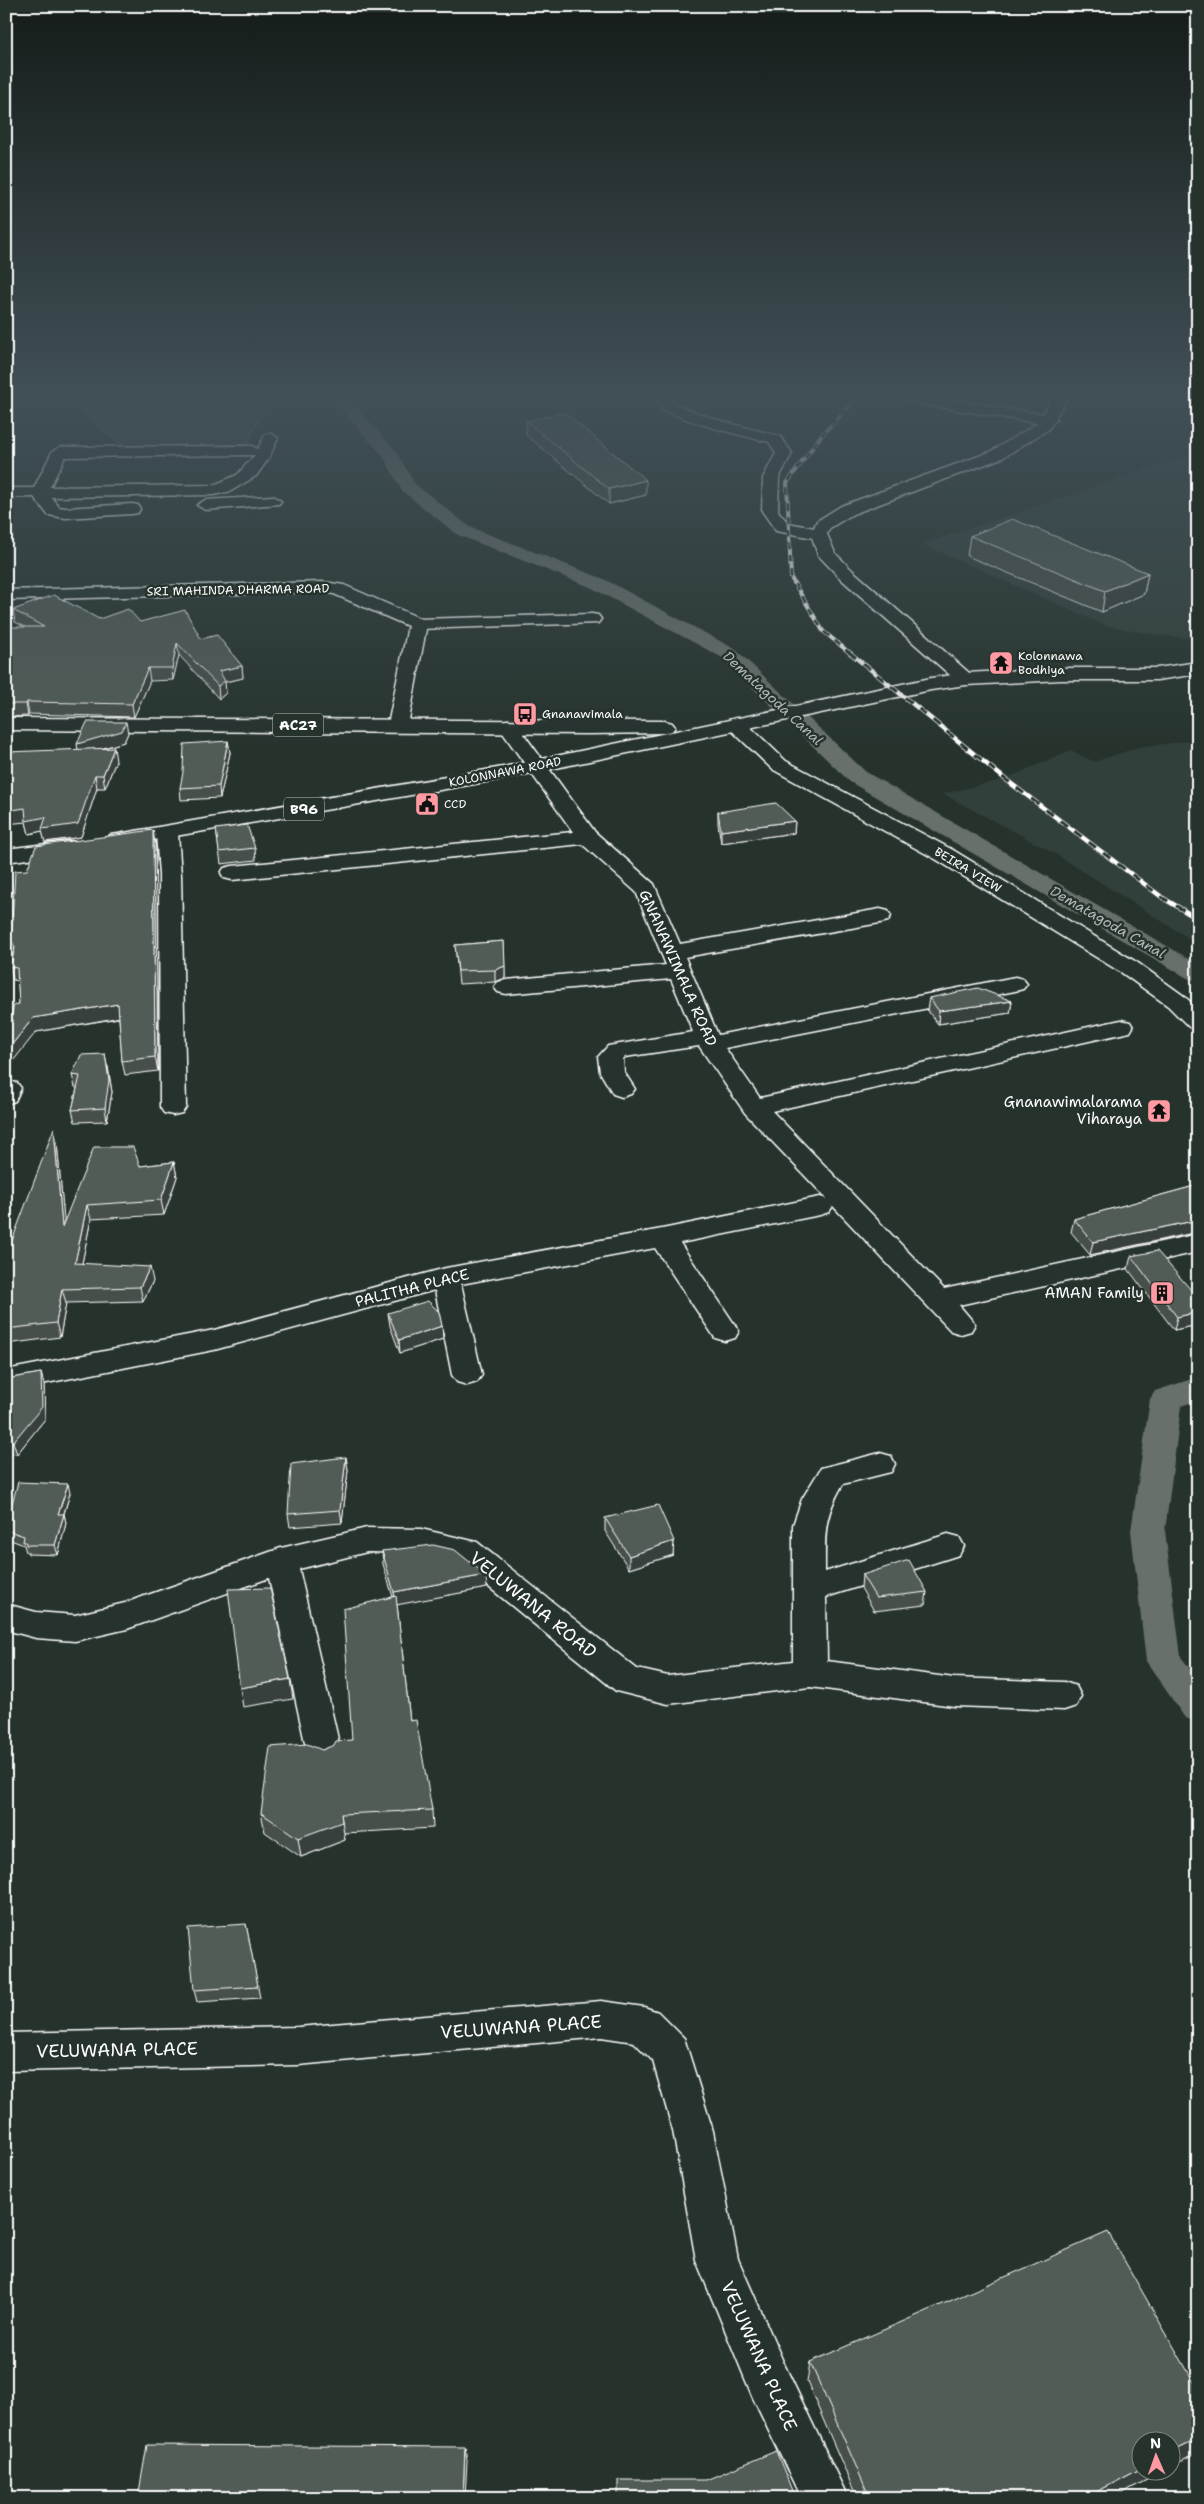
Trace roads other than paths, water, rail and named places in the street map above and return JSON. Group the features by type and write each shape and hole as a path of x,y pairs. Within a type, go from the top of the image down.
{"street":[{"path":"773,515 782,527 819,534"},
{"path":"839,515 823,525 819,534 827,555 847,575 966,679"},
{"name":"SRI MAHINDA DHARMA ROAD","path":"6,595 324,587 338,589 418,624"},
{"path":"398,725 418,624 592,619"},
{"name":"B96","path":"733,725 966,679 1061,674 1157,674 1198,668"},
{"name":"AC27","path":"6,724 398,725 589,728 733,725"},
{"name":"KOLONNAWA ROAD","path":"6,856 167,834 538,766 733,725"},
{"name":"BEIRA VIEW","path":"733,725 779,765 945,855 1130,968 1176,1001 1198,1022"},
{"name":"GNANAWIMALA ROAD","path":"508,726 587,837 646,888 709,1041 754,1107 961,1324"},
{"path":"589,728 606,731 615,738 613,747 601,753 575,753 563,746 561,742 566,734 589,728"},
{"path":"167,834 170,875 173,1107"},
{"path":"232,872 587,837"},
{"path":"506,987 676,962 880,916"},
{"path":"622,1089 612,1072 610,1057 617,1051 709,1041 1015,984"},
{"path":"754,1107 1121,1026"},
{"name":"PALITHA PLACE","path":"6,1381 214,1340 446,1277 662,1238 820,1206"},
{"path":"662,1238 725,1331"},
{"path":"938,1300 1198,1244"},
{"path":"446,1277 467,1375"},
{"path":"810,1673 809,1525 818,1499 832,1476 880,1464"},
{"name":"VELUWANA ROAD","path":"6,1617 36,1625 75,1628 127,1616 281,1561 367,1540 421,1541 466,1551 628,1681 668,1690 810,1673 954,1692 1064,1696"},
{"path":"809,1590 948,1546"},
{"path":"281,1561 324,1752"},
{"name":"VELUWANA PLACE","path":"6,2052 298,2046 601,2019 644,2025 670,2051 694,2131 717,2260 768,2382 824,2498"}],"waterway":[{"name":"Dematagoda Canal","path":"443,515 464,531 597,583 728,653 858,777 1198,974"},
{"name":"Dematagoda Canal","path":"1198,1388 1166,1399 1148,1531 1164,1661 1198,1707"}],"railway":[{"path":"788,515 791,578 823,631 851,654"},
{"path":"849,652 1005,779 1163,898 1198,919"}],"place":[{"name":"Kolonnawa Bodhiya","path":"1001,663"},
{"name":"Gnanawimala","path":"525,714"},
{"name":"CCD","path":"427,804"},
{"name":"Gnanawimalarama Viharaya","path":"1159,1111"},
{"name":"AMAN Family","path":"1162,1293"}]}
